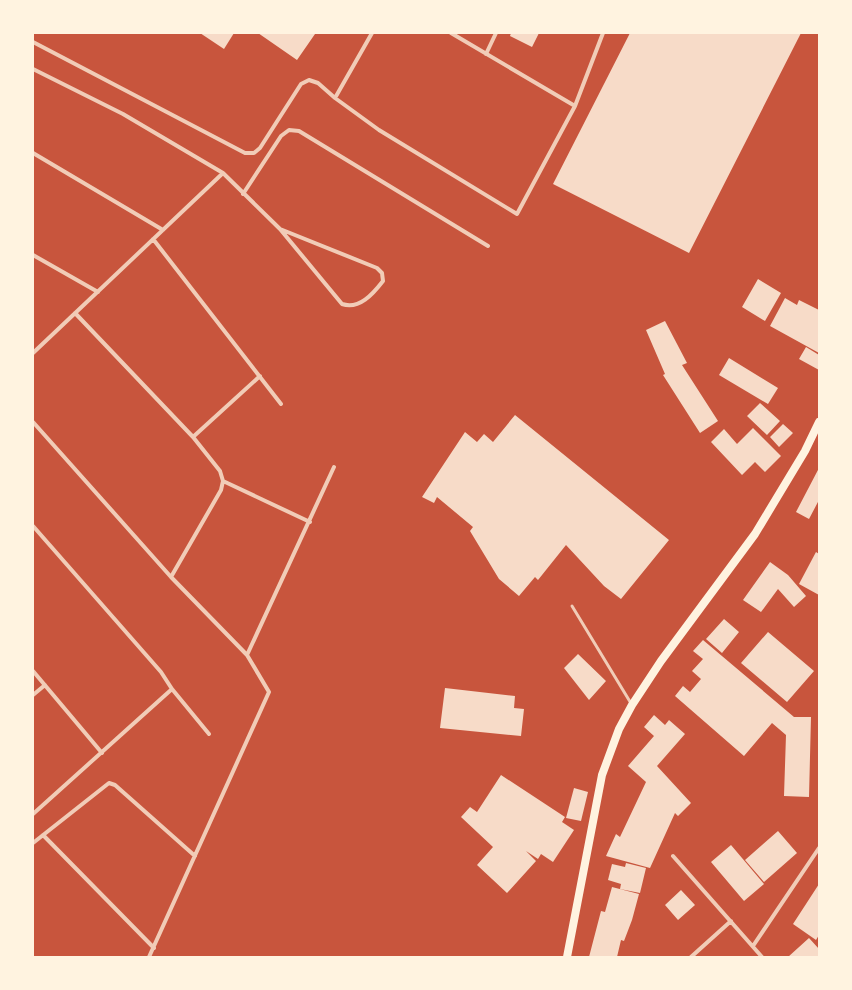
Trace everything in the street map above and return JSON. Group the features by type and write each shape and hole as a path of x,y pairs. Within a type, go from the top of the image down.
{"main road":[{"path":"567,957 602,775 619,729 632,705 660,662 755,534 805,451 819,422"}],"street":[{"path":"335,98 372,33"},
{"path":"451,33 575,106"},
{"path":"486,54 496,33"},
{"path":"33,42 245,153 254,153 260,148 301,84 309,80 318,83 335,98 379,130 517,214 575,106 603,33"},
{"path":"33,69 123,114 223,173 280,229 342,304 350,307 357,305 374,293 383,281 382,273 377,268 280,229"},
{"path":"243,194 281,136 289,130 299,131 488,246"},
{"path":"33,153 163,230"},
{"path":"33,353 35,348 98,292 223,173"},
{"path":"153,239 281,404"},
{"path":"33,255 98,292"},
{"path":"75,313 193,437 220,471 223,481 221,490 171,577"},
{"path":"193,437 260,376"},
{"path":"33,422 171,577 246,655 269,692 149,957"},
{"path":"246,655 310,522 334,467"},
{"path":"223,481 310,522"},
{"path":"33,526 161,672 172,689 209,734"},
{"path":"33,671 102,753"},
{"path":"33,695 45,685"},
{"path":"33,814 172,689"},
{"path":"33,842 108,783 115,785 195,856"},
{"path":"43,835 154,948"},
{"path":"753,946 819,848"},
{"path":"674,856 762,957"},
{"path":"691,957 731,921"}],"lane":[{"path":"572,606 632,705"}],"building":[{"path":"200,33 234,33 224,49"},
{"path":"258,33 313,33 315,34 297,60"},
{"path":"511,33 539,33 532,47 510,36"},
{"path":"630,33 801,33 689,253 553,184"},
{"path":"758,279 781,293 765,321 742,307"},
{"path":"785,298 797,305 799,300 819,310 819,353 770,326"},
{"path":"665,321 687,363 682,365 718,421 700,433 663,375 665,374 646,330"},
{"path":"806,347 819,355 819,370 799,359"},
{"path":"729,358 778,388 768,404 719,375"},
{"path":"760,403 780,421 767,435 747,416"},
{"path":"515,415 669,540 621,599 604,586 566,545 538,580 535,577 519,596 499,579 470,531 473,527 437,497 434,503 422,497 465,432 477,442 484,434 493,442"},
{"path":"783,424 793,433 779,447 770,437"},
{"path":"753,428 781,456 765,472 755,462 742,475 711,442 724,429 737,444"},
{"path":"819,468 819,500 809,519 796,512"},
{"path":"816,552 819,554 819,595 799,584"},
{"path":"770,562 788,575 806,596 794,607 778,589 761,612 743,600"},
{"path":"724,619 739,632 722,653 706,639"},
{"path":"768,632 814,671 787,702 741,663"},
{"path":"703,640 794,717 811,717 809,797 784,796 786,735 772,723 744,756 675,696 683,686 690,692 701,679 692,671 703,659 693,651"},
{"path":"578,654 606,681 589,700 564,668"},
{"path":"445,688 515,696 514,708 524,709 521,736 440,728"},
{"path":"654,715 665,725 669,720 685,734 657,766 691,803 678,816 675,813 650,868 606,856 616,834 620,837 646,782 628,766 654,736 644,727"},
{"path":"501,775 565,817 562,822 574,830 553,862 541,854 538,859 526,851 536,861 507,893 477,865 493,847 461,817 470,807 477,812"},
{"path":"574,788 588,792 581,821 566,818"},
{"path":"778,831 797,853 764,882 745,860"},
{"path":"731,845 764,884 744,901 711,862"},
{"path":"626,863 646,868 640,893 620,889 621,884 608,880 612,864 625,867"},
{"path":"819,884 819,935 816,940 793,924"},
{"path":"612,887 639,894 632,920 624,941 621,940 617,957 589,957 601,911 605,912"},
{"path":"681,890 695,905 678,920 665,905"},
{"path":"809,938 819,949 819,957 788,957"}]}
